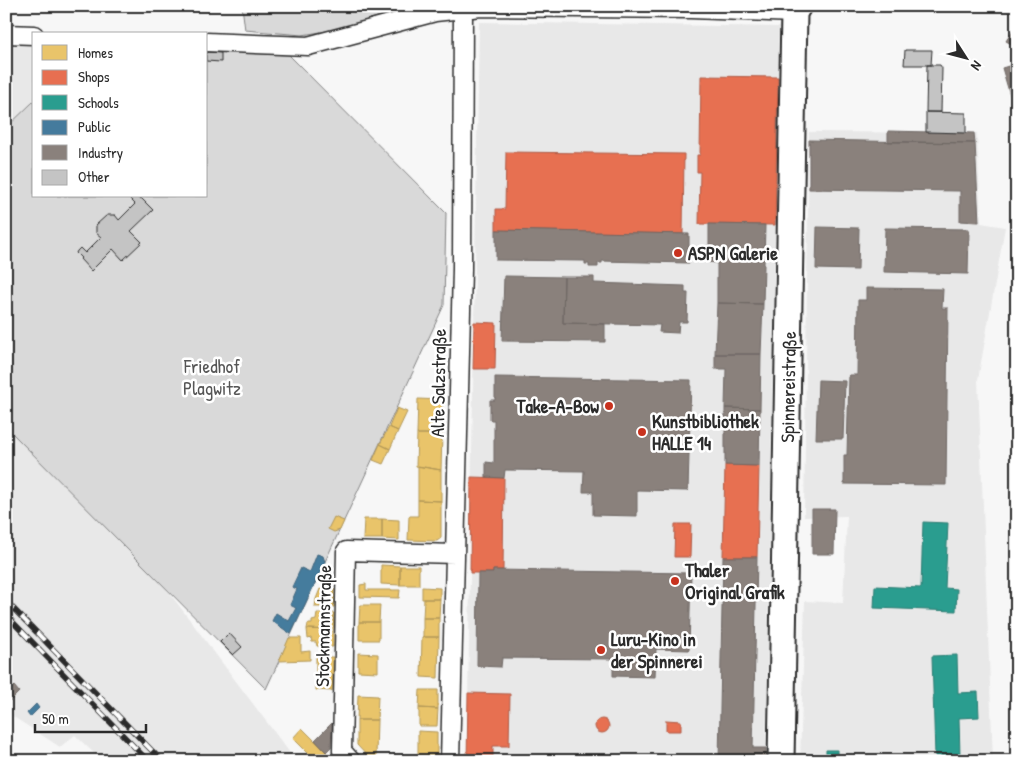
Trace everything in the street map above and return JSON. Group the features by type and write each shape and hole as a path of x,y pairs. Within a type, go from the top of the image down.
{"street":[{"path":"208,42 308,46 435,12 463,8 796,10"},
{"name":"Alte Salzstraße","path":"450,761 462,269 463,8"},
{"name":"Spinnereistraße","path":"782,761 796,10"},
{"path":"6,34 32,35"},
{"name":"Stockmannstraße","path":"346,756 346,551 455,554"}],"shaded area":[{"path":"479,22 779,27 766,761 467,761"},
{"path":"6,43 32,44 32,103 6,128"},
{"path":"809,132 977,133 981,223 1005,227 978,380 993,761 800,761 805,601 843,603 847,516 804,517"},
{"path":"6,427 162,583 296,761 102,761 75,735 60,747 6,712"}],"green space":[{"path":"242,6 412,6 339,29 302,35 245,30"},
{"name":"Friedhof Plagwitz","path":"208,51 289,55 446,213 444,305 266,689 6,427 6,128 32,103 32,198 208,198"}],"building: Homes":[{"path":"418,399 442,400 442,434 417,434"},
{"path":"397,408 407,412 398,431 389,427"},
{"path":"389,427 398,431 390,449 380,444"},
{"path":"417,434 442,434 441,470 416,466"},
{"path":"380,444 390,449 383,464 373,460"},
{"path":"418,466 441,470 441,501 418,500"},
{"path":"418,500 441,501 441,538 437,541 408,540 409,516 418,516"},
{"path":"334,517 344,521 340,530 334,532 328,529"},
{"path":"364,519 382,519 382,539 363,539"},
{"path":"382,519 399,520 399,540 382,539"},
{"path":"381,565 400,566 400,585 381,584"},
{"path":"400,566 419,566 419,585 400,585"},
{"path":"366,584 366,590 400,590 399,598 360,597 360,585"},
{"path":"422,587 440,588 440,599 422,599"},
{"path":"320,589 334,589 334,607 315,607"},
{"path":"424,599 440,599 439,618 423,618"},
{"path":"360,605 380,605 379,622 359,622"},
{"path":"317,613 334,613 333,630 307,629 308,624 312,624 312,621 316,620"},
{"path":"423,618 439,618 439,637 423,637"},
{"path":"359,622 379,622 379,640 359,640"},
{"path":"307,629 333,630 333,647 317,646 316,642 312,642 311,638 308,639"},
{"path":"422,637 439,637 438,678 421,677"},
{"path":"289,638 301,638 301,652 310,651 310,660 279,661"},
{"path":"358,653 378,654 378,672 358,671"},
{"path":"316,657 333,657 333,674 316,673"},
{"path":"316,673 333,674 332,691 316,690"},
{"path":"420,690 438,690 438,709 419,708"},
{"path":"358,695 378,696 377,720 357,720"},
{"path":"419,708 438,709 437,726 419,726"},
{"path":"357,720 377,720 376,756 370,759 357,745"},
{"path":"302,728 327,753 319,761 316,761 293,738"},
{"path":"418,731 437,732 437,756 418,756"},
{"path":"418,756 437,756 437,761 418,761"}],"building: Shops":[{"path":"701,76 778,77 775,225 699,224 700,172 697,172 697,155 700,155"},
{"path":"506,152 684,154 683,234 496,230 496,209 505,209"},
{"path":"474,322 496,323 495,369 473,369"},
{"path":"725,465 759,466 757,557 723,557"},
{"path":"471,477 504,478 503,570 493,570 493,573 470,573"},
{"path":"675,524 691,524 690,557 674,557"},
{"path":"468,693 510,694 509,746 493,746 493,759 467,761"},
{"path":"599,719 605,719 609,726 605,733 599,733 595,729 595,723"},
{"path":"666,720 681,721 681,731 666,731"}],"building: Schools":[{"path":"923,522 948,523 945,588 957,589 956,611 874,608 875,586 921,588"},
{"path":"957,655 958,693 978,692 979,717 959,718 960,756 935,756 932,656"},
{"path":"826,750 837,750 837,761 826,761"}],"building: Public":[{"path":"317,554 323,556 325,562 291,634 272,621 276,613 289,621 296,608 290,605 297,589 292,587 301,568 310,572"},
{"path":"36,704 39,708 30,717 27,713"}],"building: Industry":[{"path":"1017,24 1017,47 1006,41"},
{"path":"1012,65 1015,67 1017,65 1017,111 1015,112 1002,68"},
{"path":"888,131 974,133 975,143 888,142"},
{"path":"809,140 975,143 979,222 960,221 960,191 809,189"},
{"path":"709,224 765,225 763,304 717,303 717,263 707,262"},
{"path":"817,227 859,228 858,270 816,269"},
{"path":"885,228 969,229 968,274 884,272"},
{"path":"496,230 689,234 689,263 602,261 602,263 598,263 598,267 589,267 589,264 585,264 585,261 496,260"},
{"path":"504,276 564,277 563,323 605,324 605,342 502,341"},
{"path":"564,277 594,277 594,283 685,286 685,293 688,293 687,322 679,322 678,333 659,332 660,325 563,323"},
{"path":"866,288 943,289 942,308 948,308 946,485 844,484 844,455 847,455 849,375 857,375 858,300 866,300"},
{"path":"717,303 763,304 761,354 715,354"},
{"path":"715,354 761,354 760,409 725,408 726,369 715,369"},
{"path":"495,377 691,380 688,491 637,490 637,516 593,515 593,492 583,492 584,471 505,470 504,478 486,477 486,462 494,463 494,420 490,420 490,400 495,400"},
{"path":"818,380 845,381 843,439 816,439"},
{"path":"725,408 760,409 759,466 725,465"},
{"path":"812,509 835,509 834,554 812,554"},
{"path":"723,557 757,557 753,748 766,748 766,761 719,761"},
{"path":"493,570 691,573 689,650 656,649 655,677 613,676 613,659 502,658 501,667 477,666 478,573 493,573"},
{"path":"14,686 19,692 10,701 6,694"},
{"path":"332,723 331,747 326,752 315,740"}],"building: Other":[{"path":"905,50 932,50 931,65 904,65"},
{"path":"208,52 221,53 221,62 208,61"},
{"path":"927,65 940,65 942,68 941,112 926,112"},
{"path":"926,112 966,113 966,133 926,132"},
{"path":"141,198 153,210 131,231 142,242 123,260 113,249 91,271 80,259 76,253 77,251 80,248 85,253 101,237 96,233 96,225 107,215 115,215 119,220 135,204 130,199"},
{"path":"229,633 242,647 233,655 220,642"}],"railway":[{"path":"6,601 162,761"},
{"path":"6,615 148,761"}],"place":[{"name":"ASPN Galerie","path":"678,253"},
{"name":"Take-A-Bow","path":"609,406"},
{"name":"Kunstbibliothek HALLE 14","path":"642,432"},
{"name":"Thaler Original Grafik","path":"675,581"},
{"name":"Luru-Kino in der Spinnerei","path":"601,650"}]}
